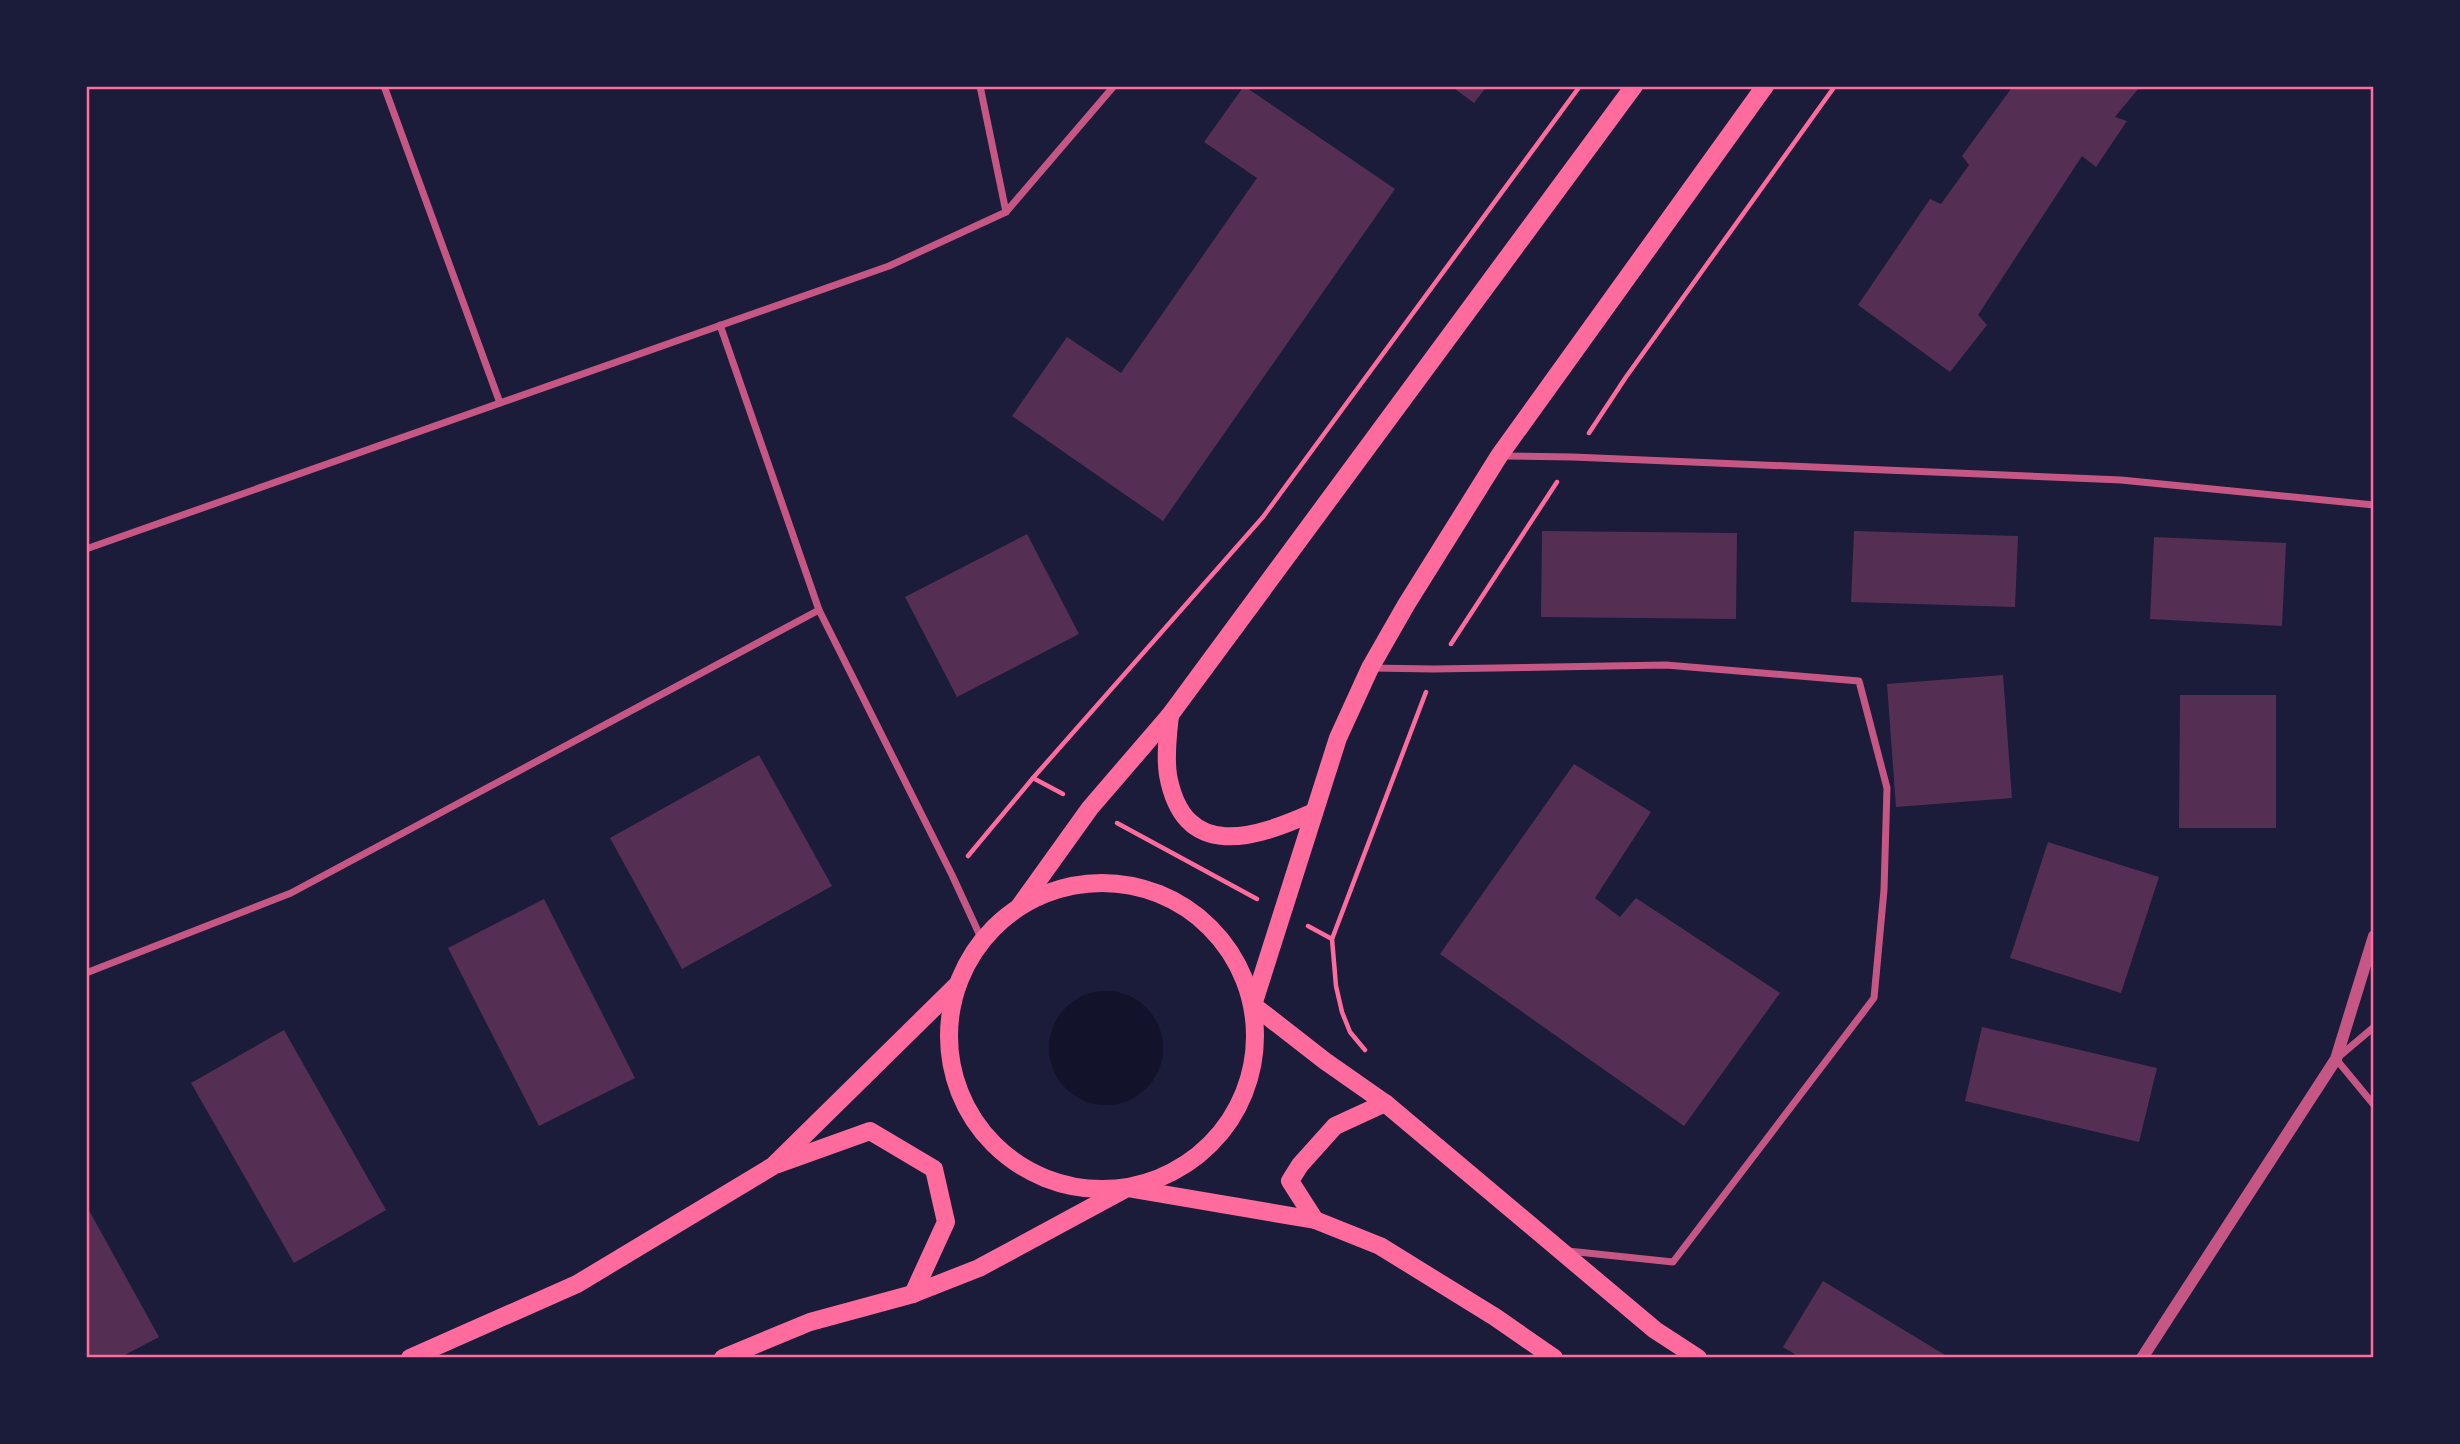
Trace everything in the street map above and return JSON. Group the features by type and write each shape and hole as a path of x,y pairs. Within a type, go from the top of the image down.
{"main road":[{"path":"773,1166 956,986 982,940 1019,907 1090,808 1170,715 1634,86"},
{"path":"1253,1005 1338,738 1370,668 1499,456 1765,86"},
{"path":"1170,715 1168,773 1174,798 1189,821 1209,834 1228,838 1284,826 1314,812"},
{"path":"723,1358 810,1321 913,1294 978,1268 1127,1188 1174,1172 1213,1142 1241,1101 1255,1054 1253,1005 1235,958 1204,920 1162,894 1114,883 1064,887 1019,907"},
{"path":"956,986 947,1038 957,1090 984,1135 1024,1169 1074,1187 1101,1191 1127,1188 1315,1220 1380,1246 1495,1317 1554,1358"},
{"path":"1253,1005 1385,1103 1655,1330 1698,1358"},
{"path":"1315,1220 1290,1181 1300,1165 1335,1126 1385,1103"},
{"path":"410,1358 578,1284 773,1166 870,1131 934,1169 946,1222 913,1294"}],"street":[{"path":"384,86 500,403"},
{"path":"980,86 1006,212"},
{"path":"86,549 889,266 1006,212 1114,86"},
{"path":"720,326 819,610 982,940"},
{"path":"1499,456 2120,480 2374,505"},
{"path":"86,973 291,893 819,610"},
{"path":"1370,668 1434,670 1666,665 1859,681 1887,788 1884,890 1874,998 1673,1262 1559,1251"},
{"path":"2143,1358 2336,1059 2374,936"},
{"path":"2336,1059 2374,1027"},
{"path":"2336,1059 2374,1105"}],"path":[{"path":"952,875 1033,778 1263,517 1580,86"},
{"path":"1368,1054 1350,1032 1342,1012 1336,986 1332,939 1434,670 1626,377 1835,86"},
{"path":"1033,778 1332,939"}],"shaded area":[{"path":"1106,991 1128,995 1146,1008 1159,1026 1163,1048 1159,1070 1146,1088 1128,1101 1106,1105 1084,1101 1066,1088 1053,1070 1049,1048 1053,1026 1066,1008 1084,995"}],"building":[{"path":"1244,86 1395,189 1163,521 1012,416 1067,337 1121,373 1257,178 1204,142"},
{"path":"1451,86 1487,86 1474,103"},
{"path":"2013,86 2139,88 2115,117 2127,121 2096,167 2082,156 1978,315 1987,325 1950,372 1858,305 1930,199 1941,204 1969,165 1962,156"},
{"path":"1542,531 1737,533 1736,619 1541,617"},
{"path":"1854,531 2018,536 2015,607 1851,602"},
{"path":"1027,534 1079,634 957,697 905,597"},
{"path":"2154,537 2286,543 2282,626 2150,619"},
{"path":"2003,675 2012,798 1896,807 1887,684"},
{"path":"2180,695 2276,695 2276,828 2179,828"},
{"path":"759,755 832,886 682,969 610,838"},
{"path":"1574,764 1651,812 1595,898 1620,917 1636,898 1780,993 1684,1126 1440,954"},
{"path":"2048,842 2159,877 2121,993 2010,958"},
{"path":"544,899 635,1078 539,1126 448,948"},
{"path":"1982,1027 2157,1068 2139,1142 1965,1101"},
{"path":"284,1030 386,1210 294,1263 191,1083"},
{"path":"86,1205 159,1337 119,1358 86,1358"},
{"path":"1823,1281 1950,1358 1801,1358 1783,1347"}]}
